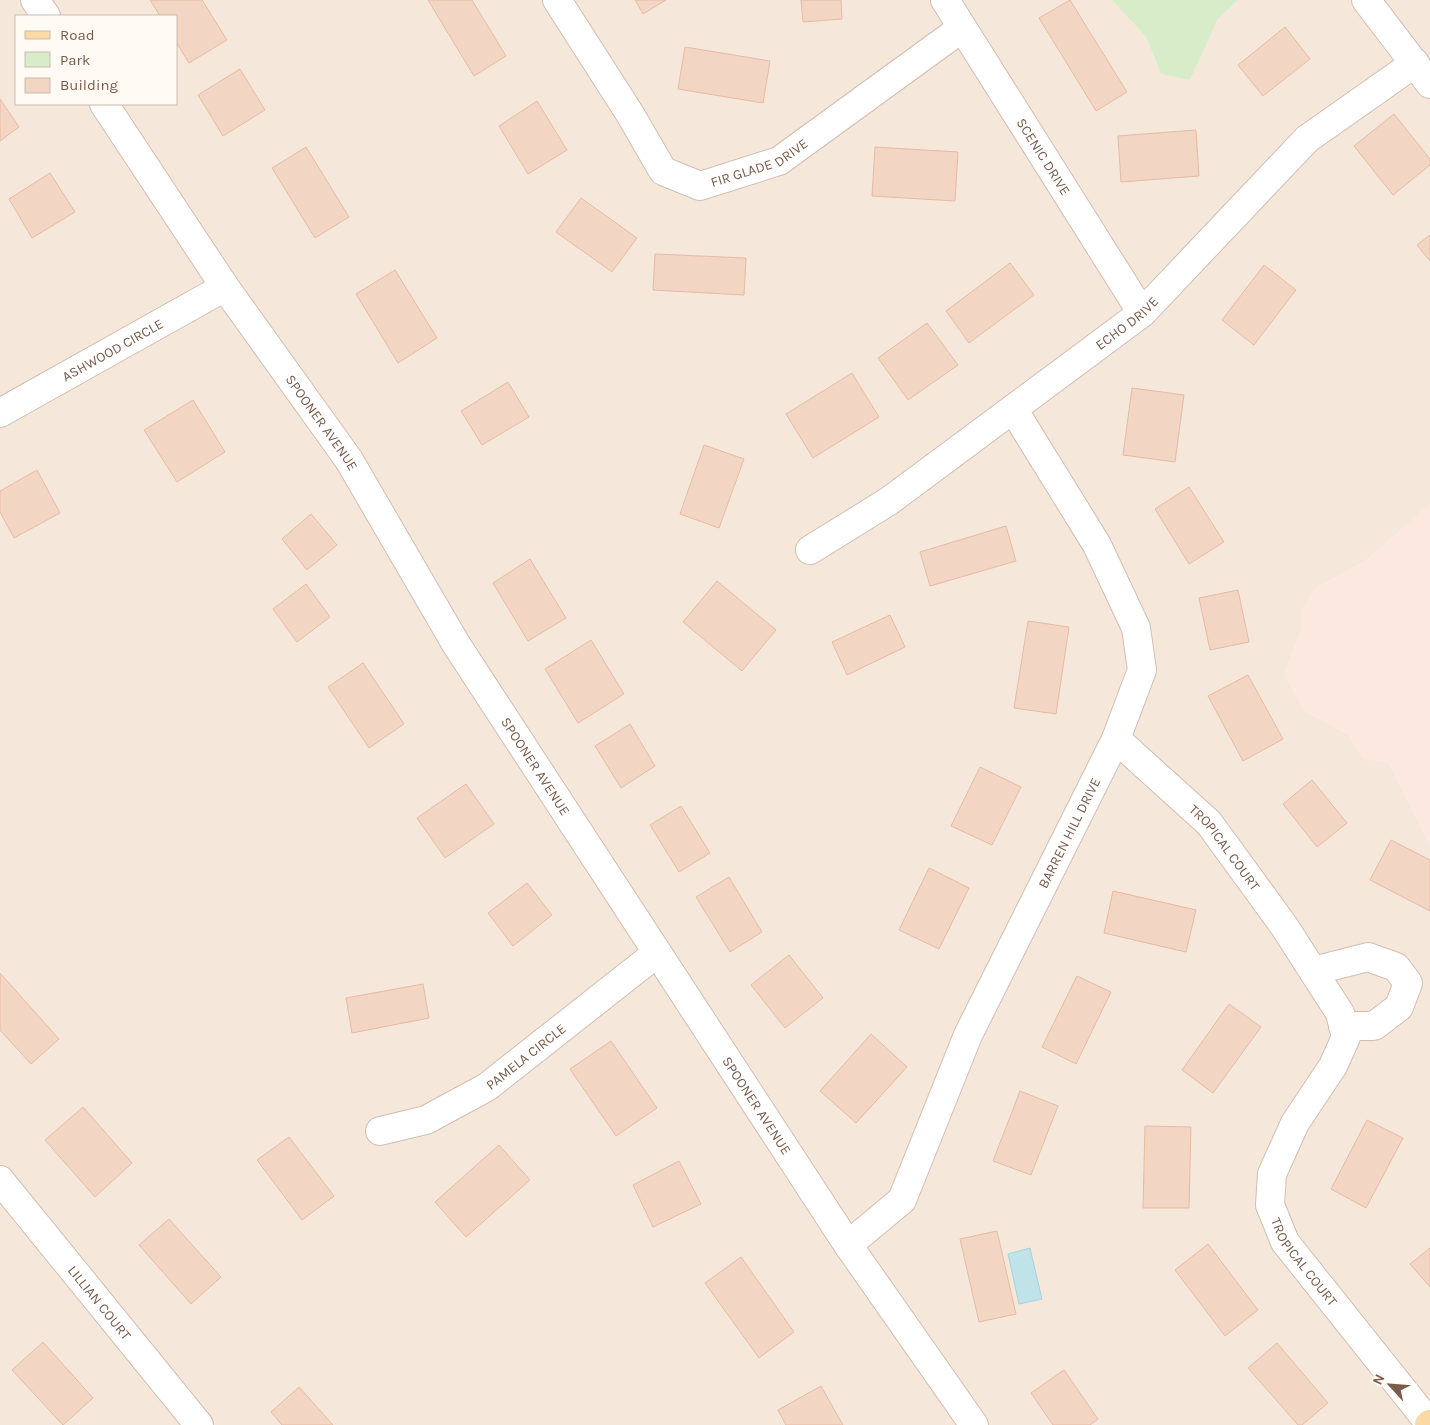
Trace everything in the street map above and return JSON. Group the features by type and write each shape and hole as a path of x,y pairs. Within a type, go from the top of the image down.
{"street":[{"path":"35,0 45,15"},
{"name":"FIR GLADE DRIVE","path":"557,0 630,114 663,171 700,186 779,161 962,28"},
{"name":"SCENIC DRIVE","path":"945,0 1142,313"},
{"path":"1366,0 1422,74"},
{"name":"ECHO DRIVE","path":"810,550 889,501 1142,313 1307,139 1422,74"},
{"name":"SPOONER AVENUE","path":"105,105 224,287 349,460 456,644 848,1245 974,1425"},
{"name":"ASHWOOD CIRCLE","path":"0,413 224,287"},
{"name":"BARREN HILL DRIVE","path":"848,1245 902,1200 968,1035 1116,739 1142,670 1136,628 1097,545 1013,408"},
{"name":"TROPICAL COURT","path":"1116,739 1209,823 1284,926 1340,1013 1346,1038 1333,1066 1295,1123 1272,1174 1270,1205 1285,1242 1430,1424"},
{"name":"PAMELA CIRCLE","path":"380,1131 426,1120 487,1086 657,953"},
{"path":"1313,971 1368,957 1396,967 1408,982 1399,1007 1374,1026 1343,1026"},
{"name":"LILLIAN COURT","path":"0,1180 199,1425"}],"shaded area":[{"path":"0,0 1112,0 1146,37 1161,74 1190,79 1218,19 1238,0 1430,0 1430,504 1368,559 1315,589 1301,612 1301,630 1284,675 1305,711 1349,735 1363,758 1389,763 1430,845 1430,1425 0,1425"},
{"path":"1430,504 1430,845 1389,763 1363,758 1349,735 1305,711 1284,675 1301,630 1301,612 1315,589 1368,559"}],"green space":[{"path":"1112,0 1238,0 1218,19 1190,80 1161,74 1146,37"}],"water":[{"path":"1030,1248 1042,1299 1019,1304 1008,1254"}],"building":[{"path":"150,0 202,0 227,40 189,63 178,45 178,15 159,15"},
{"path":"428,0 472,0 506,56 474,76"},
{"path":"635,0 666,0 643,14"},
{"path":"801,0 841,0 842,19 803,22"},
{"path":"1070,0 1127,92 1096,111 1039,18"},
{"path":"1285,27 1310,59 1263,96 1238,65"},
{"path":"685,47 770,61 763,103 678,89"},
{"path":"240,69 265,110 223,136 198,95"},
{"path":"0,99 19,127 0,141"},
{"path":"537,101 567,150 528,174 499,126"},
{"path":"1394,114 1430,159 1430,165 1393,195 1354,146"},
{"path":"1196,130 1199,176 1121,182 1118,136"},
{"path":"306,147 349,217 315,238 272,168"},
{"path":"875,147 958,152 955,201 872,196"},
{"path":"50,173 75,212 32,238 9,199"},
{"path":"581,198 637,238 612,272 556,232"},
{"path":"1430,235 1430,261 1417,245"},
{"path":"655,254 746,258 744,295 653,290"},
{"path":"1010,263 1034,295 969,343 946,311"},
{"path":"1264,265 1296,290 1254,345 1222,320"},
{"path":"395,270 437,338 398,363 356,294"},
{"path":"927,323 958,365 908,400 878,358"},
{"path":"852,373 879,417 813,458 786,414"},
{"path":"508,382 529,417 482,445 461,411"},
{"path":"1132,388 1184,395 1175,462 1123,455"},
{"path":"193,400 225,452 177,482 144,430"},
{"path":"704,445 744,459 719,528 680,514"},
{"path":"37,470 60,513 14,538 0,512 0,491"},
{"path":"1189,487 1224,542 1189,564 1155,509"},
{"path":"311,514 337,545 307,570 282,539"},
{"path":"1006,526 1016,561 930,586 920,552"},
{"path":"530,559 566,618 528,641 493,583"},
{"path":"717,581 776,630 742,671 683,622"},
{"path":"306,584 330,617 297,642 273,609"},
{"path":"1238,590 1249,642 1210,650 1199,598"},
{"path":"890,615 905,647 847,675 832,642"},
{"path":"1028,621 1069,627 1056,714 1014,708"},
{"path":"591,640 624,694 578,723 545,669"},
{"path":"363,663 404,724 369,748 328,687"},
{"path":"1248,675 1283,739 1243,761 1208,696"},
{"path":"630,724 655,766 621,788 595,746"},
{"path":"980,767 1021,787 992,845 951,826"},
{"path":"1312,780 1347,823 1317,847 1283,804"},
{"path":"466,784 494,824 445,858 417,818"},
{"path":"681,806 710,853 679,872 650,825"},
{"path":"1391,840 1430,860 1430,911 1370,880"},
{"path":"929,868 969,888 939,949 899,930"},
{"path":"729,877 762,932 730,952 696,897"},
{"path":"527,883 552,915 513,946 488,913"},
{"path":"1113,891 1196,910 1186,952 1104,933"},
{"path":"789,955 823,998 785,1028 751,985"},
{"path":"0,973 59,1039 31,1064 0,1030"},
{"path":"1077,976 1111,992 1076,1064 1042,1047"},
{"path":"423,984 429,1018 352,1033 346,998"},
{"path":"1229,1004 1261,1027 1213,1093 1182,1070"},
{"path":"871,1034 907,1067 856,1123 820,1091"},
{"path":"611,1041 657,1108 616,1136 570,1069"},
{"path":"1020,1091 1058,1106 1031,1175 993,1161"},
{"path":"83,1107 132,1163 95,1197 45,1140"},
{"path":"1367,1120 1403,1138 1366,1208 1331,1189"},
{"path":"1145,1126 1191,1127 1189,1208 1143,1208"},
{"path":"289,1137 334,1196 302,1220 257,1160"},
{"path":"499,1145 530,1180 466,1237 435,1202"},
{"path":"679,1161 701,1204 653,1227 633,1185"},
{"path":"169,1219 221,1277 191,1304 139,1245"},
{"path":"997,1231 1016,1314 979,1322 960,1239"},
{"path":"1208,1244 1258,1310 1225,1336 1175,1270"},
{"path":"1430,1248 1430,1287 1410,1264"},
{"path":"741,1257 794,1332 759,1358 705,1283"},
{"path":"43,1342 93,1398 63,1425 12,1370"},
{"path":"1277,1343 1328,1403 1302,1425 1298,1425 1248,1368"},
{"path":"1064,1370 1098,1419 1090,1425 1053,1425 1031,1393"},
{"path":"821,1386 843,1425 786,1425 778,1410"},
{"path":"299,1387 333,1425 282,1425 271,1412"}]}
